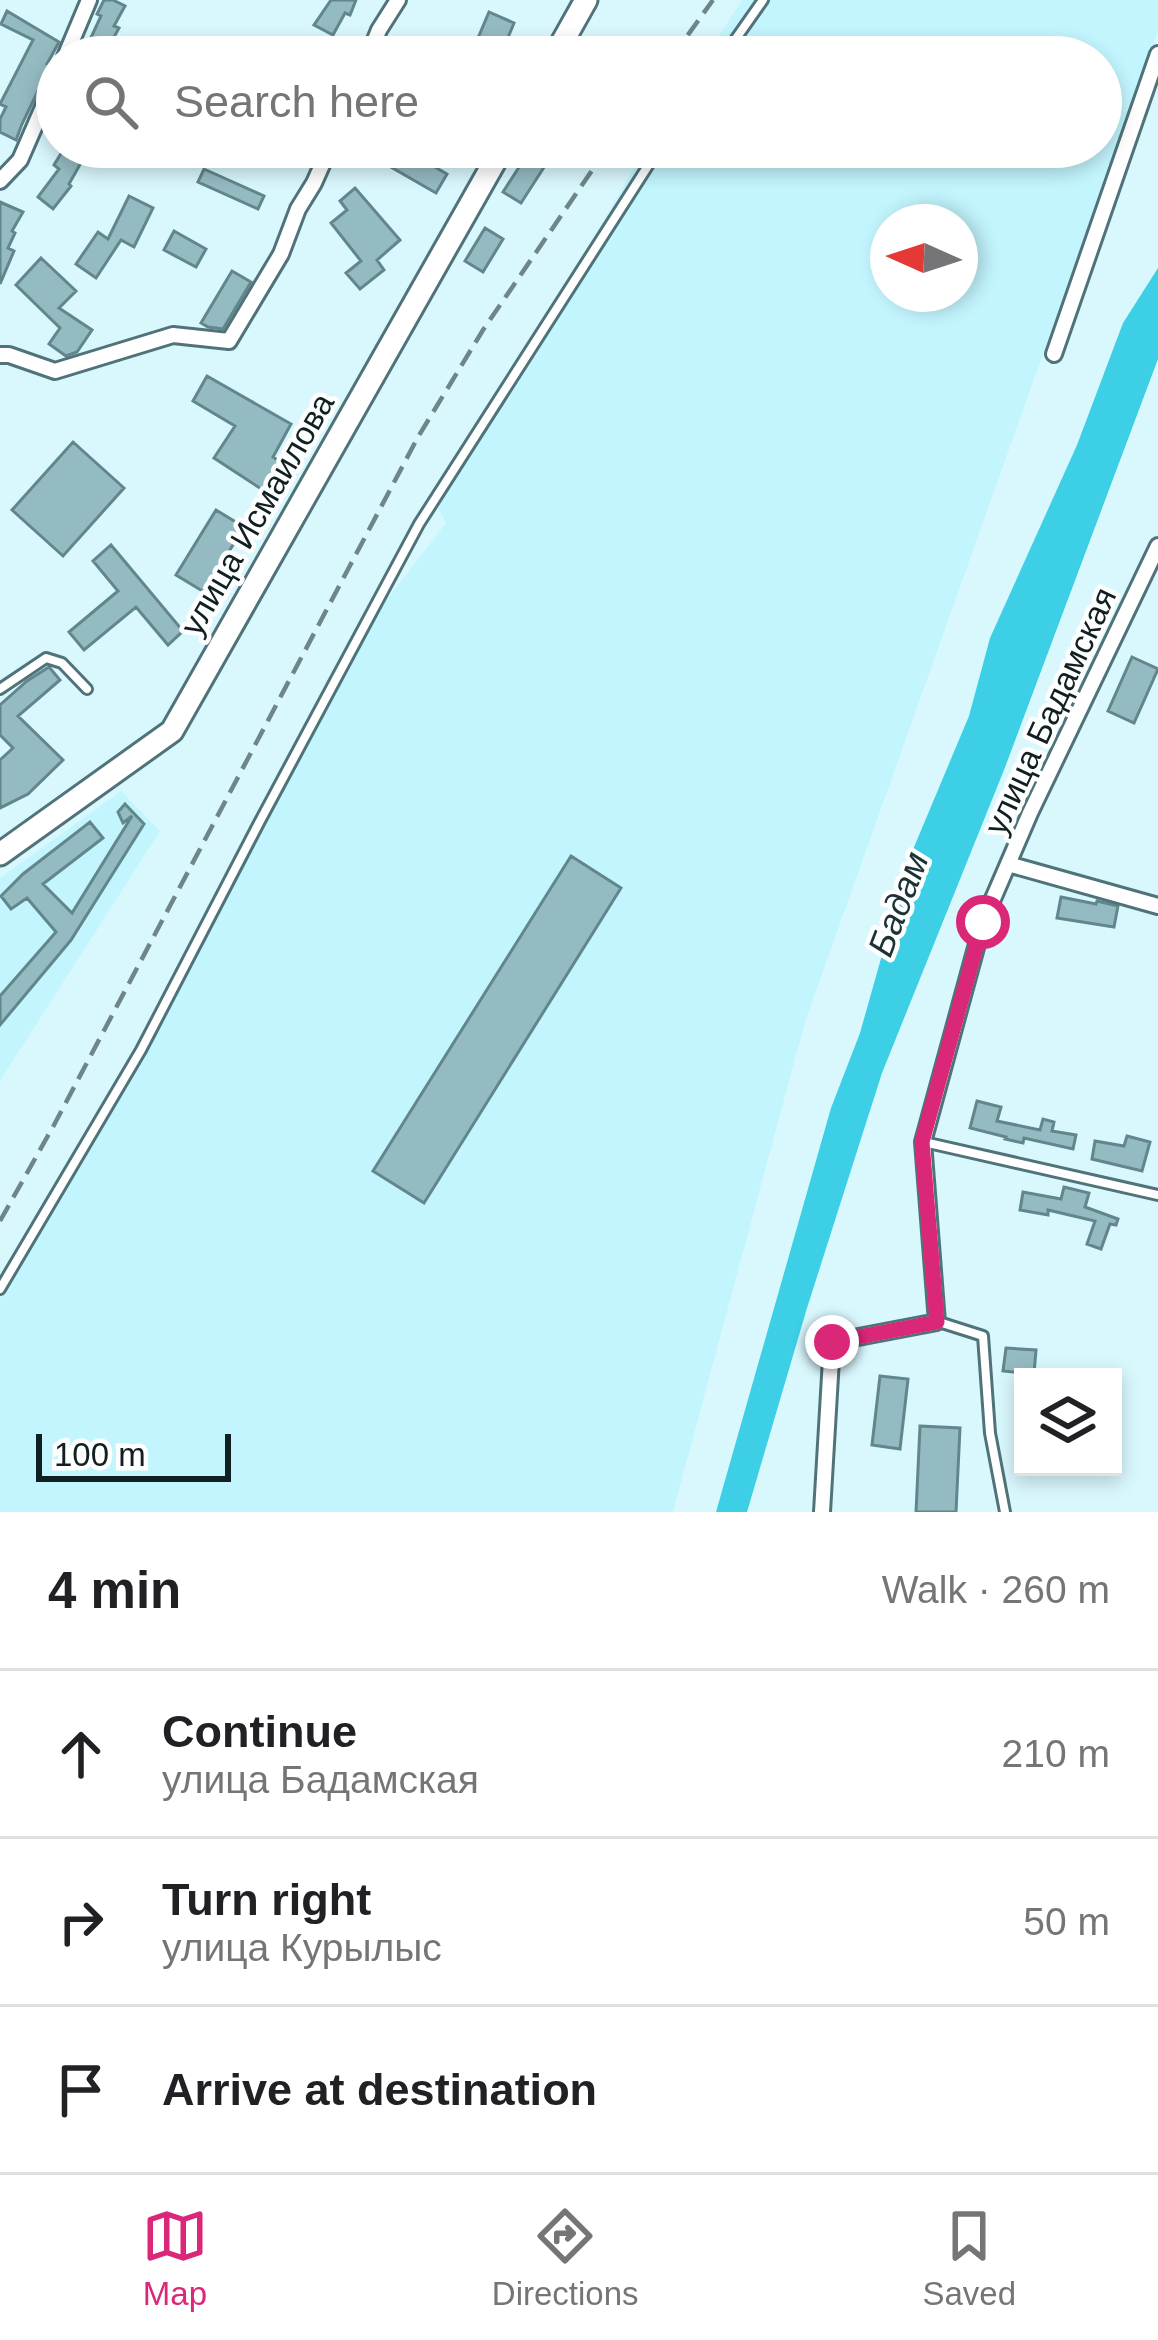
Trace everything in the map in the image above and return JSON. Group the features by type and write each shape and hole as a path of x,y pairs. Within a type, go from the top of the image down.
{"main road":[{"path":"566,36 586,0"},
{"name":"улица Исмаилова","path":"0,854 172,730 491,168"}],"street":[{"path":"73,36 89,0"},
{"path":"377,36 398,0"},
{"path":"1122,158 1158,54"},
{"path":"0,181 20,160 36,123"},
{"path":"0,355 55,371 173,335 229,341 280,254 321,168"},
{"path":"1054,354 1118,168"},
{"name":"улица Бадамская","path":"937,1322 922,1142 983,922 1158,546"},
{"path":"1008,864 1158,906"},
{"path":"822,1512 832,1342 937,1322"}],"lane":[{"path":"738,36 763,0"},
{"path":"0,1289 141,1050 419,524 647,168"},
{"path":"0,688 46,658 62,663 87,689"},
{"path":"922,1142 1158,1195"},
{"path":"937,1322 982,1336 990,1433 1005,1512"}],"shaded area":[{"path":"742,0 1158,0 1158,31 1122,132 1122,36 719,36"},
{"path":"634,168 1109,168 805,1022 673,1512 0,1512 0,1298 365,628 446,523 438,508"},
{"path":"121,791 160,831 0,1081 0,878"}],"water":[{"name":"Бадам","path":"1158,268 1158,359 1004,770 882,1073 747,1512 716,1512 831,1108 860,1033 909,859 969,716 990,638 1077,445 1123,323"}],"building":[{"path":"104,0 125,6 114,26 119,28 115,36 92,36 101,16 97,14"},
{"path":"331,0 356,0 333,35 314,25"},
{"path":"7,11 49,36 36,36 36,95 16,140 0,132 6,107 0,104 33,40 1,24"},
{"path":"489,12 514,23 509,36 479,36"},
{"path":"78,168 53,209 38,197 59,169"},
{"path":"393,168 437,168 447,174 436,193"},
{"path":"518,168 544,168 521,203 503,192"},
{"path":"204,169 264,196 258,209 198,182"},
{"path":"355,188 400,240 377,260 384,270 360,289 346,273 361,261 331,223 347,210 340,201"},
{"path":"129,196 153,208 134,247 121,240 96,278 76,264 98,232 108,239"},
{"path":"0,202 23,212 12,231 8,248 14,251 0,284"},
{"path":"485,228 503,239 483,272 465,261"},
{"path":"174,231 206,249 196,267 164,250"},
{"path":"41,258 76,291 59,308 92,330 77,352 66,356 49,344 60,328 16,285"},
{"path":"232,271 251,282 223,329 208,327 201,323"},
{"path":"207,376 291,424 273,457 296,472 278,500 214,458 235,426 193,401"},
{"path":"73,442 124,488 63,556 12,510"},
{"path":"216,510 244,527 204,592 176,575"},
{"path":"111,545 183,631 168,645 136,607 84,650 69,632 118,591 93,561"},
{"path":"1132,657 1158,669 1134,723 1108,711"},
{"path":"49,667 60,680 18,716 63,760 28,794 0,808 0,760 13,748 0,735 0,705"},
{"path":"125,804 144,824 71,940 0,1025 0,996 56,932 27,898 11,909 1,896 90,822 103,838 43,884 72,913 132,816 123,823 118,812"},
{"path":"571,856 621,888 424,1203 373,1171"},
{"path":"1061,897 1118,906 1114,927 1057,918"},
{"path":"977,1101 1001,1107 997,1121 1040,1130 1043,1119 1054,1122 1052,1131 1076,1135 1073,1149 1024,1138 1023,1143 970,1128"},
{"path":"1127,1136 1150,1142 1142,1171 1092,1159 1095,1141 1124,1146"},
{"path":"1064,1187 1089,1193 1085,1207 1118,1219 1116,1225 1110,1224 1101,1249 1087,1244 1095,1221 1048,1210 1048,1215 1020,1210 1023,1192 1061,1199"},
{"path":"1006,1348 1036,1350 1034,1368 1003,1371"},
{"path":"880,1376 908,1379 900,1449 872,1445"},
{"path":"920,1426 960,1428 956,1512 916,1512"}],"railway":[{"path":"687,36 713,0"},
{"path":"0,1221 418,437 483,330 594,168"}],"route":[{"path":"832,1342 937,1322 922,1142 983,922"}]}
